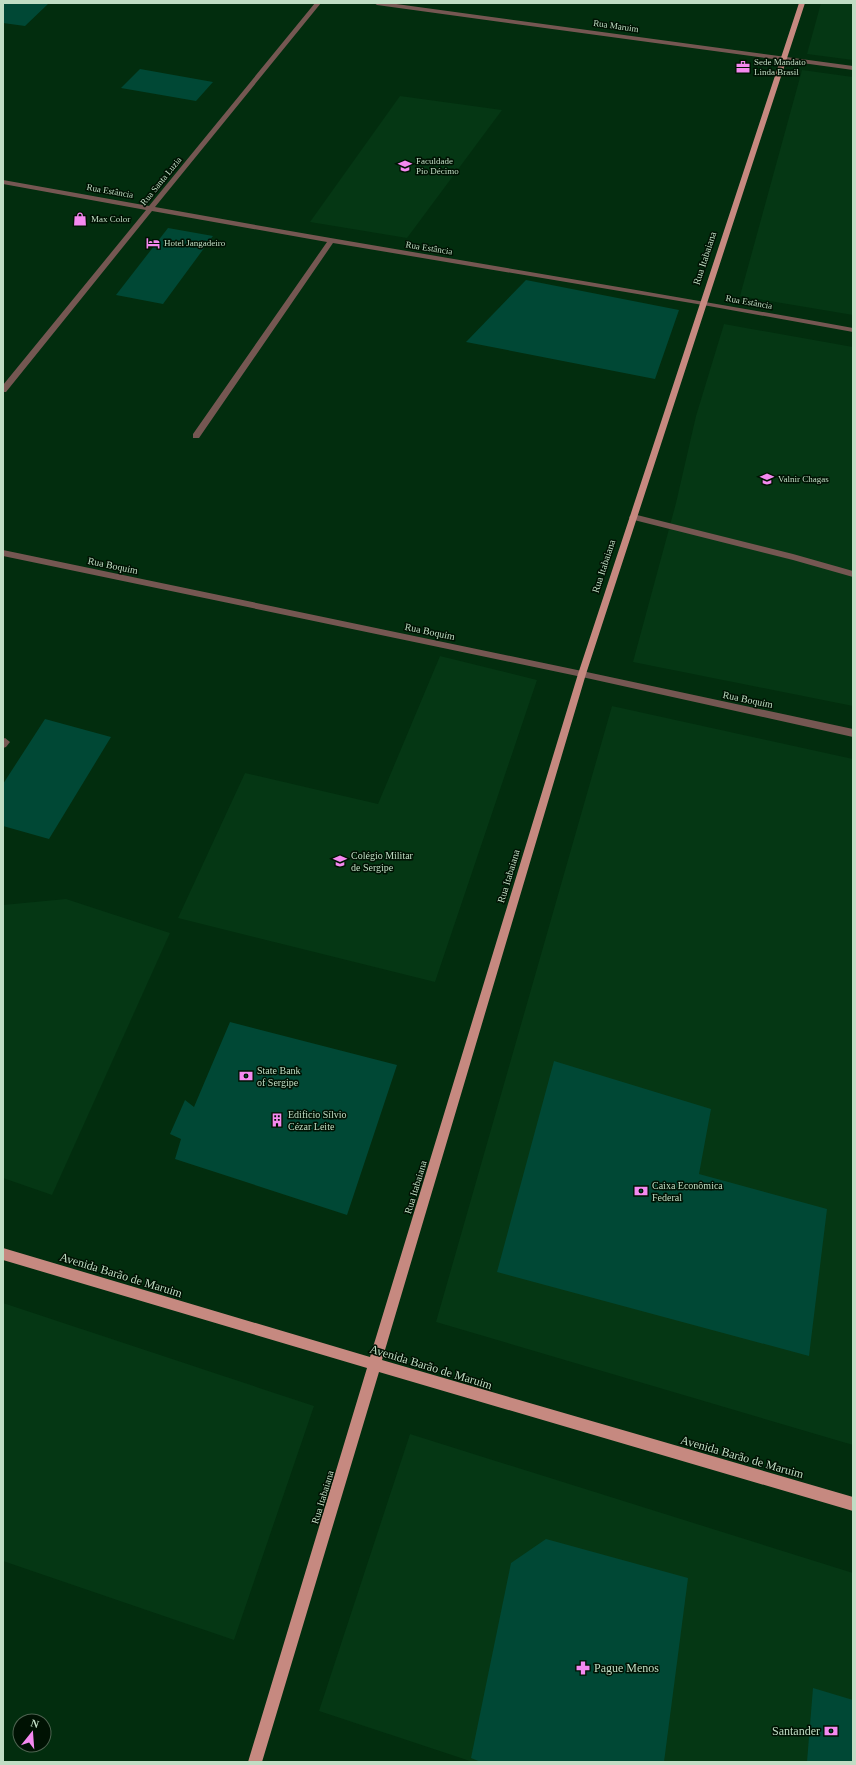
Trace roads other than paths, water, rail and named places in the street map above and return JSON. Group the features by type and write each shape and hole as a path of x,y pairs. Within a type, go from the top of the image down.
{"main road":[{"name":"Rua Itabaiana","path":"255,1762 582,674 802,3"},
{"name":"Avenida Barão de Maruim","path":"3,1254 321,1350 376,1363 469,1393 853,1504"}],"street":[{"name":"Rua Santa Luzia","path":"3,390 318,3"},
{"name":"Rua Maruim","path":"377,3 853,68"},
{"name":"Rua Estância","path":"3,182 151,207 331,241 703,303 853,330"},
{"path":"196,436 331,241"},
{"path":"633,517 793,557 853,574"},
{"name":"Rua Boquim","path":"3,553 582,674 853,733"}],"place":[{"name":"Sede Mandato Linda Brasil","path":"743,67"},
{"name":"Faculdade Pio Décimo","path":"405,166"},
{"name":"Max Color","path":"80,219"},
{"name":"Hotel Jangadeiro","path":"153,243"},
{"name":"Valnir Chagas","path":"767,479"},
{"name":"Colégio Militar de Sergipe","path":"340,861"},
{"name":"State Bank of Sergipe","path":"246,1076"},
{"name":"Edificio Sílvio Cézar Leite","path":"277,1120"},
{"name":"Caixa Econômica Federal","path":"641,1191"},
{"name":"Pague Menos","path":"583,1668"},
{"name":"Santander","path":"831,1731"}]}
